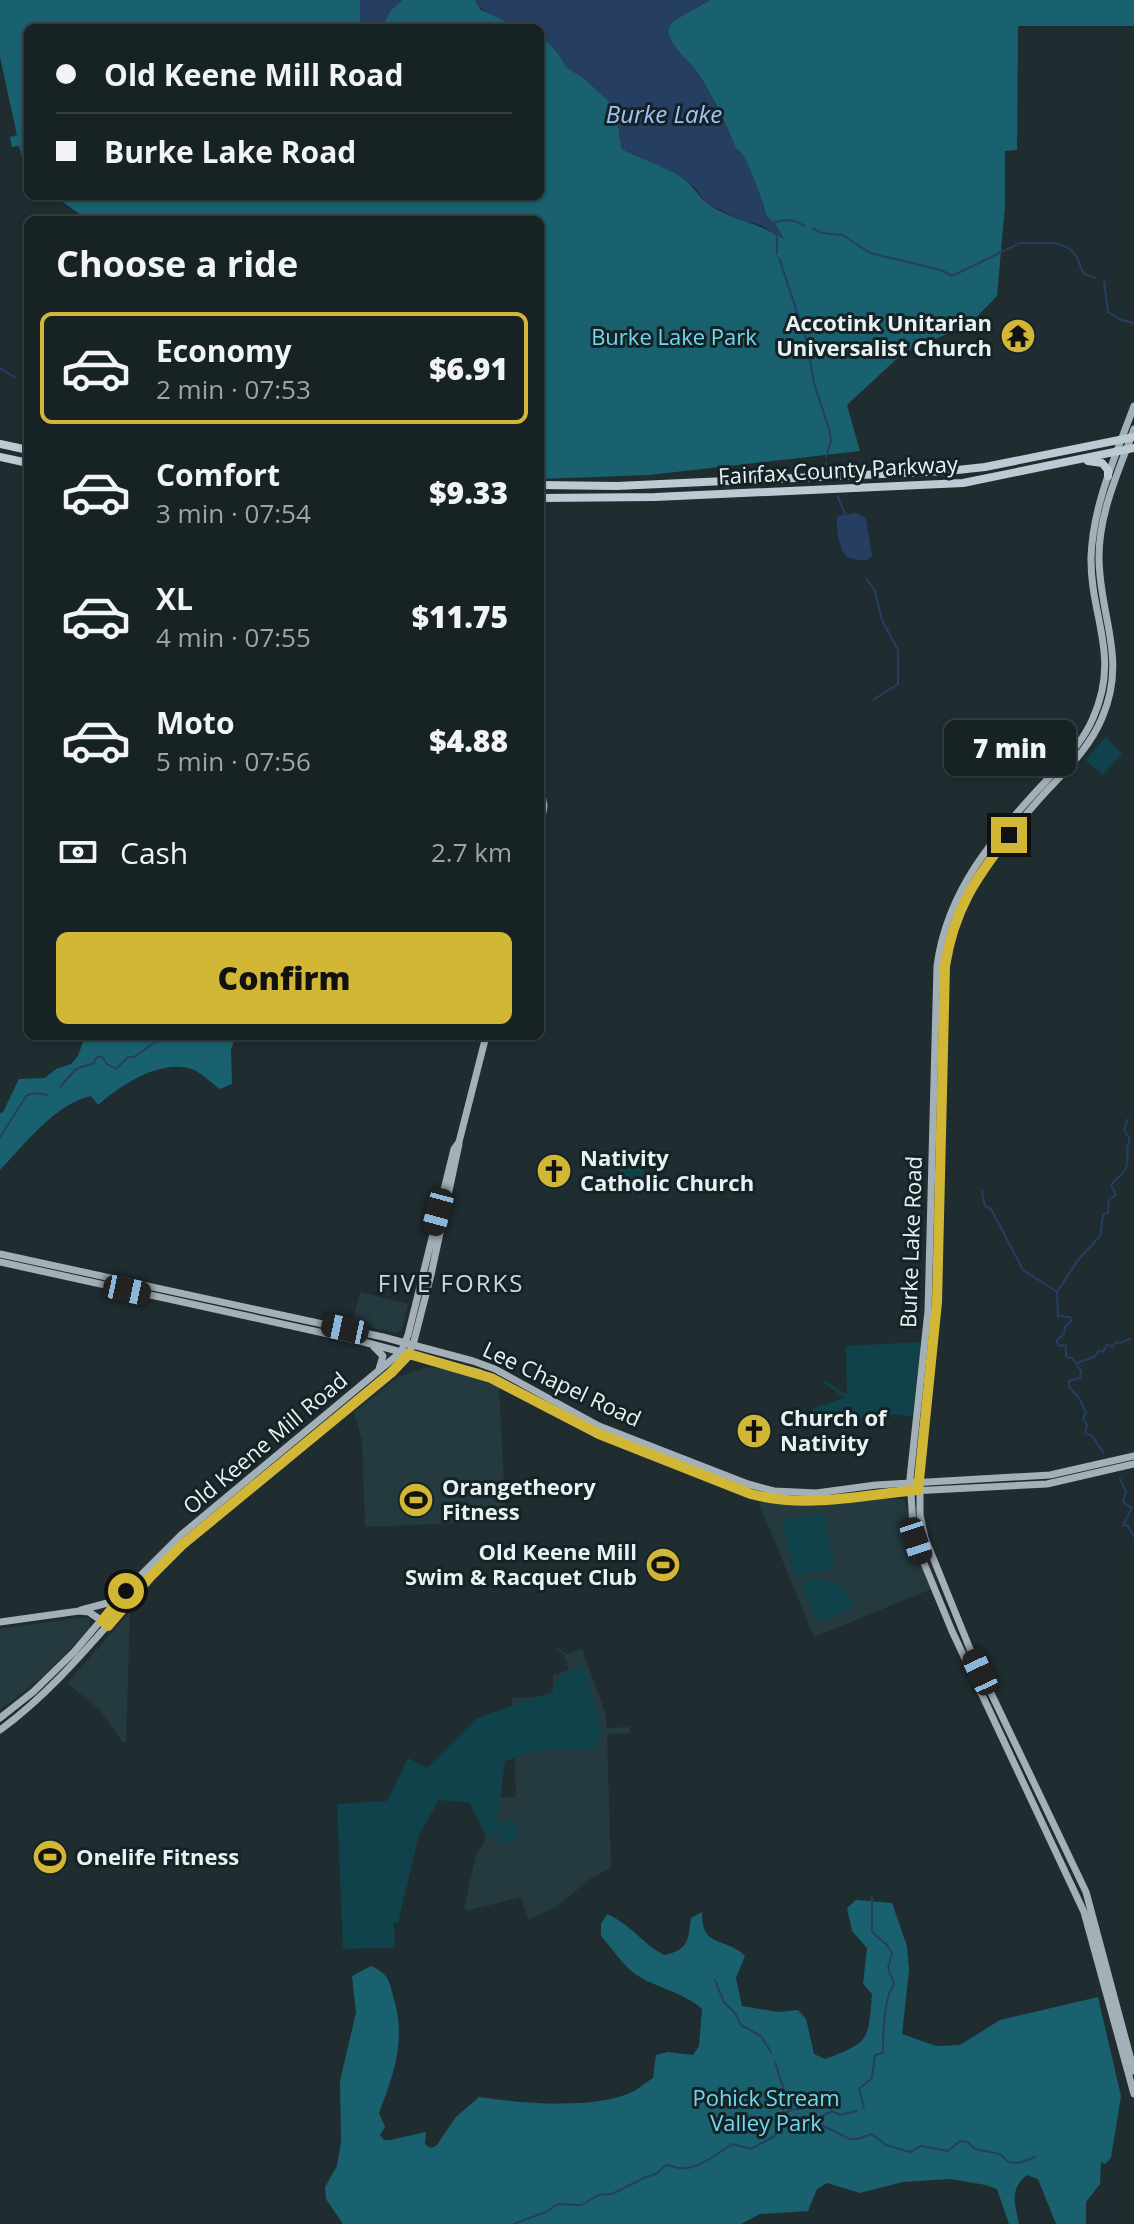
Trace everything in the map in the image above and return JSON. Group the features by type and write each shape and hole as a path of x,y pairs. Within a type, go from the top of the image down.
{"highway":[{"name":"Fairfax County Parkway","path":"544,485 617,486 948,471 985,467 1130,436"},
{"path":"0,444 24,449"},
{"name":"Fairfax County Parkway","path":"544,498 655,497 939,484 990,479 1126,450"},
{"path":"0,457 24,462"},
{"path":"1064,464 1097,461 1105,466 1108,476"}],"main road":[{"name":"Burke Lake Road","path":"1134,406 1130,436 1107,503 1099,540 1101,590 1111,630 1113,656 1112,681 1104,714 1084,749 1022,819 979,875 963,901 949,938 945,966 937,1302 915,1487 924,1533 961,1628 1086,1892 1134,2071"},
{"name":"Burke Lake Road","path":"1126,450 1108,476 1092,538 1092,575 1106,657 1105,681 1097,709 1080,742 1013,818 962,886 942,937 937,966 928,1320 913,1526 932,1584 971,1673 1084,1912 1134,2094"},
{"name":"Old Keene Mill Road","path":"0,1718 40,1686 182,1545 391,1373 405,1353 431,1275 459,1142 485,1040"},
{"name":"Lee Chapel Road","path":"0,1254 409,1343 489,1366 588,1421 761,1489 794,1494 915,1487"},
{"name":"Lee Chapel Road","path":"0,1262 368,1343 491,1378 599,1434 751,1494 775,1500 809,1502 915,1487"},
{"path":"368,1343 381,1351 383,1359 372,1377"},
{"name":"Old Keene Mill Road","path":"0,1730 55,1684 105,1624 126,1591 193,1524 405,1353"},
{"path":"915,1487 1062,1474 1134,1456"},
{"path":"915,1487 1047,1484 1134,1464"},
{"path":"79,1611 90,1606 110,1604 126,1591"},
{"path":"0,1622 79,1611 89,1612 105,1624"}],"shaded area":[{"path":"1106,737 1122,754 1103,775 1085,760"},
{"path":"627,1165 637,1165 648,1175 651,1193 628,1194 628,1184 620,1184 619,1169 627,1168"},
{"path":"360,1292 408,1304 402,1329 396,1333 352,1323"},
{"path":"921,1342 912,1417 895,1414 811,1426 813,1408 845,1398 824,1383 826,1381 847,1395 846,1346"},
{"path":"424,1368 446,1368 499,1387 506,1521 365,1527 362,1440 354,1412 398,1377"},
{"path":"837,1498 903,1499 939,1586 814,1637 758,1501 775,1504"},
{"path":"822,1512 835,1567 795,1577 782,1521"},
{"path":"823,1579 843,1588 855,1608 819,1621 815,1618 802,1582"},
{"path":"130,1612 126,1742 123,1743 100,1710 67,1683"},
{"path":"90,1618 89,1630 43,1676 0,1710 0,1629"},
{"path":"551,1645 568,1654 582,1649 606,1715 606,1728 630,1727 630,1733 607,1734 611,1868 590,1879 556,1907 528,1920 521,1897 467,1911 464,1908 476,1854 485,1841 483,1798 516,1797 512,1698 553,1696 553,1675 569,1670 564,1655"},
{"path":"584,1666 602,1730 595,1750 540,1749 505,1761 497,1824 514,1819 519,1840 500,1844 497,1830 493,1839 485,1833 470,1803 439,1800 419,1835 398,1923 394,1923 395,1948 343,1949 337,1804 387,1801 408,1758 427,1768 477,1718 552,1692 559,1675"}],"green space":[{"path":"0,0 360,0 360,24 24,24 24,164 19,146 12,147 10,137 17,135 0,57"},
{"path":"402,0 475,0 481,10 517,24 383,24 391,10"},
{"name":"Burke Lake Park","path":"710,0 1134,0 1134,26 1018,26 1017,150 1005,151 1005,206 997,296 969,325 904,352 847,405 860,451 649,475 544,479 544,216 80,216 60,200 544,200 544,38 566,67 585,79 615,107 622,149 680,176 715,208 776,235 776,225 766,216 748,166 735,147 715,102 697,71 669,37 667,29 673,21"},
{"path":"84,1040 234,1040 231,1049 232,1084 220,1089 194,1070 182,1067 156,1070 118,1089 98,1105 91,1096 65,1107 41,1126 0,1170 0,1113 19,1079 45,1078 56,1069 71,1064 78,1056"},
{"name":"Pohick Stream Valley Park","path":"856,1900 892,1903 907,1946 909,1970 902,2034 936,2046 960,2045 1000,2020 1098,1997 1121,2096 1111,2158 1105,2164 1101,2162 1100,2184 1086,2202 1086,2224 1056,2224 1038,2179 1027,2175 1016,2191 1019,2224 1009,2224 997,2189 950,2179 903,2182 860,2193 827,2183 817,2189 808,2211 760,2214 741,2224 343,2224 326,2199 325,2187 337,2166 341,2141 340,2081 356,2012 352,1976 371,1966 385,1975 397,2014 397,2057 379,2113 385,2127 380,2135 384,2140 390,2140 426,2132 425,2144 430,2148 436,2146 456,2117 479,2097 556,2104 616,2098 635,2091 653,2078 656,2055 668,2052 693,2055 699,2046 702,2009 629,1969 601,1936 601,1924 607,1914 664,1955 683,1947 688,1938 691,1918 702,1912 703,1924 710,1937 745,1956 736,1978 742,2006 778,2012 798,2010 806,2019 814,2054 825,2059 851,2048 864,2038 867,2031 872,1994 863,1984 867,1948 852,1931 847,1908"}],"water":[{"path":"360,0 402,0 391,10 383,24 360,24"},
{"name":"Burke Lake","path":"475,0 710,0 673,21 668,29 670,37 706,86 735,147 749,166 766,216 785,240 761,225 741,220 706,203 695,188 679,175 622,149 615,107 585,79 566,67 544,38 544,24 504,21"},
{"path":"856,513 866,518 872,556 867,560 846,556 838,536 838,516"}],"waterway":[{"path":"772,223 793,221 804,226"},
{"path":"813,228 821,233 843,235 870,253 941,270 952,276 1020,243 1055,243 1069,248 1077,257 1083,273 1095,278"},
{"path":"777,236 777,254"},
{"path":"779,258 807,342 814,383 829,429 831,441 826,457"},
{"path":"1104,281 1108,312 1134,323"},
{"path":"0,368 14,377"},
{"path":"826,463 826,471"},
{"path":"838,497 845,514"},
{"path":"867,580 874,589 882,620 898,650 898,684 873,700"},
{"path":"60,1087 76,1069 94,1063 97,1057 102,1057 116,1069 128,1057 134,1057 158,1040"},
{"path":"0,1137 27,1095 47,1095"},
{"path":"1104,1453 1092,1436 1085,1433 1087,1425 1083,1419 1086,1413 1069,1387 1069,1381 1080,1378 1081,1371 1072,1358 1066,1357 1066,1345 1059,1346 1056,1341 1072,1320 1058,1316 1057,1292 1078,1260 1100,1236 1109,1199 1116,1195 1111,1185 1127,1165 1130,1139 1124,1130 1128,1119"},
{"path":"982,1191 985,1206 991,1209 1023,1270 1056,1291"},
{"path":"1077,1363 1094,1357 1099,1351 1103,1352 1107,1344 1112,1347 1117,1342 1130,1339"},
{"path":"1120,1479 1126,1492 1123,1502 1132,1508 1123,1525 1128,1526 1134,1537"},
{"path":"864,2108 859,2089 872,2078 875,2055 883,2053 886,2007 894,1984 888,1968 892,1953 872,1932 872,1897"},
{"path":"715,1980 724,2002 741,2025 761,2036 771,2052"},
{"path":"775,2062 785,2093"},
{"path":"783,2115 784,2100"},
{"path":"514,2224 558,2204 581,2205 599,2195 612,2194 656,2174 666,2165 693,2167 732,2144 751,2149 775,2136 786,2112 822,2104 830,2104 832,2111 819,2118 819,2124 850,2139 872,2134 886,2145 910,2152 921,2146 948,2151 960,2141 968,2142 975,2149 1000,2154 1008,2162 1019,2163 1035,2157"},
{"path":"832,2111 840,2115 857,2111"}],"place":[{"name":"Accotink Unitarian Universalist Church","path":"1018,336"},
{"name":"Nativity Catholic Church","path":"554,1171"},
{"name":"Church of Nativity","path":"754,1431"},
{"name":"Orangetheory Fitness","path":"416,1500"},
{"name":"Old Keene Mill Swim & Racquet Club","path":"663,1565"},
{"name":"Onelife Fitness","path":"50,1857"}],"district":[{"name":"FIVE FORKS","path":"451,1284"}],"route":[{"path":"126,1591 102,1621 108,1626 182,1545 391,1373 409,1354 491,1378 599,1434 751,1494 775,1500 809,1502 918,1490 937,1302 945,966 949,938 963,901 1009,835"}]}
